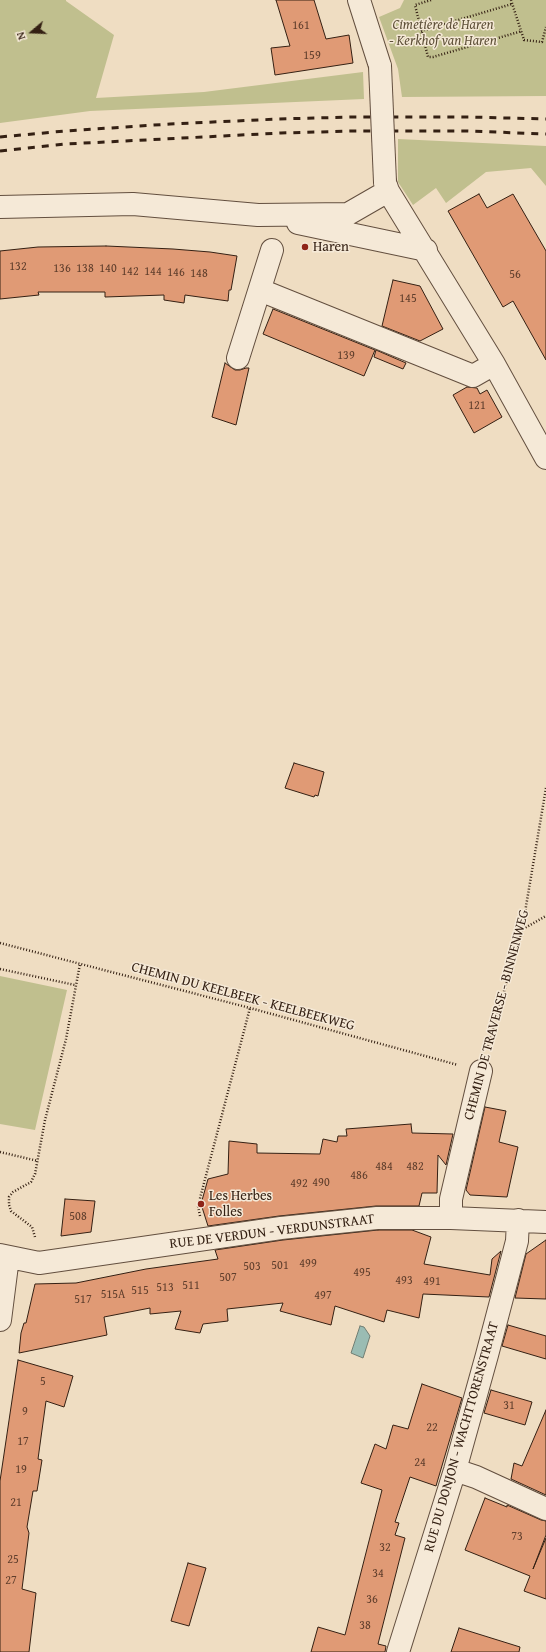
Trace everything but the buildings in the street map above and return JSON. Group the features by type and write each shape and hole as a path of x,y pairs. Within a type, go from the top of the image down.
{"street":[{"path":"359,0 380,66 386,186 494,364 546,458"},
{"path":"0,206 133,204 258,215 348,214 386,186"},
{"path":"258,215 426,250"},
{"path":"238,358 272,250"},
{"path":"260,290 473,376 494,364"},
{"name":"CHEMIN DE TRAVERSE - BINNENWEG","path":"451,1218 451,1199 481,1072"},
{"name":"RUE DE VERDUN - VERDUNSTRAAT","path":"4,1256 39,1262 281,1228 377,1218 451,1218 546,1222"},
{"name":"RUE DU DONJON - WACHTTORENSTRAAT","path":"398,1652 455,1470 487,1355 517,1241 518,1220"},
{"path":"0,1320 4,1256"},
{"path":"455,1470 476,1477 546,1509"}],"path":[{"path":"431,0 415,5 428,57 433,57 522,31"},
{"path":"511,0 524,40 542,42 546,27"},
{"path":"421,31 512,4"},
{"name":"CHEMIN DE TRAVERSE - BINNENWEG","path":"481,1072 522,930 546,788"},
{"path":"522,930 546,916"},
{"name":"CHEMIN DU KEELBEEK - KEELBEEKWEG","path":"0,943 250,1008 481,1072"},
{"path":"35,1240 32,1227 12,1211 9,1205 9,1197 13,1192 31,1182 35,1174 45,1120 66,1039 80,964"},
{"path":"0,969 75,985"},
{"path":"201,1219 198,1206 250,1008"},
{"path":"0,1152 38,1160"}],"green space":[{"path":"0,0 66,0 114,35 96,98 204,92 363,72 364,99 90,111 0,123"},
{"name":"Cimetière de Haren - Kerkhof van Haren","path":"404,0 546,0 546,96 402,97 398,69 379,17 400,8"},
{"path":"398,139 546,146 546,186 531,168 486,172 446,203 436,188 413,205 398,182"},
{"path":"0,976 67,990 35,1130 0,1124"}],"water":[{"path":"360,1326 364,1327 370,1336 363,1358 351,1353"}],"railway":[{"path":"0,137 170,124 279,119 352,117 469,117 546,119"},
{"path":"0,151 66,144 281,133 353,131 468,131 546,134"}],"place":[{"name":"Haren","path":"305,247"},
{"name":"Les Herbes Folles","path":"201,1204"}]}
